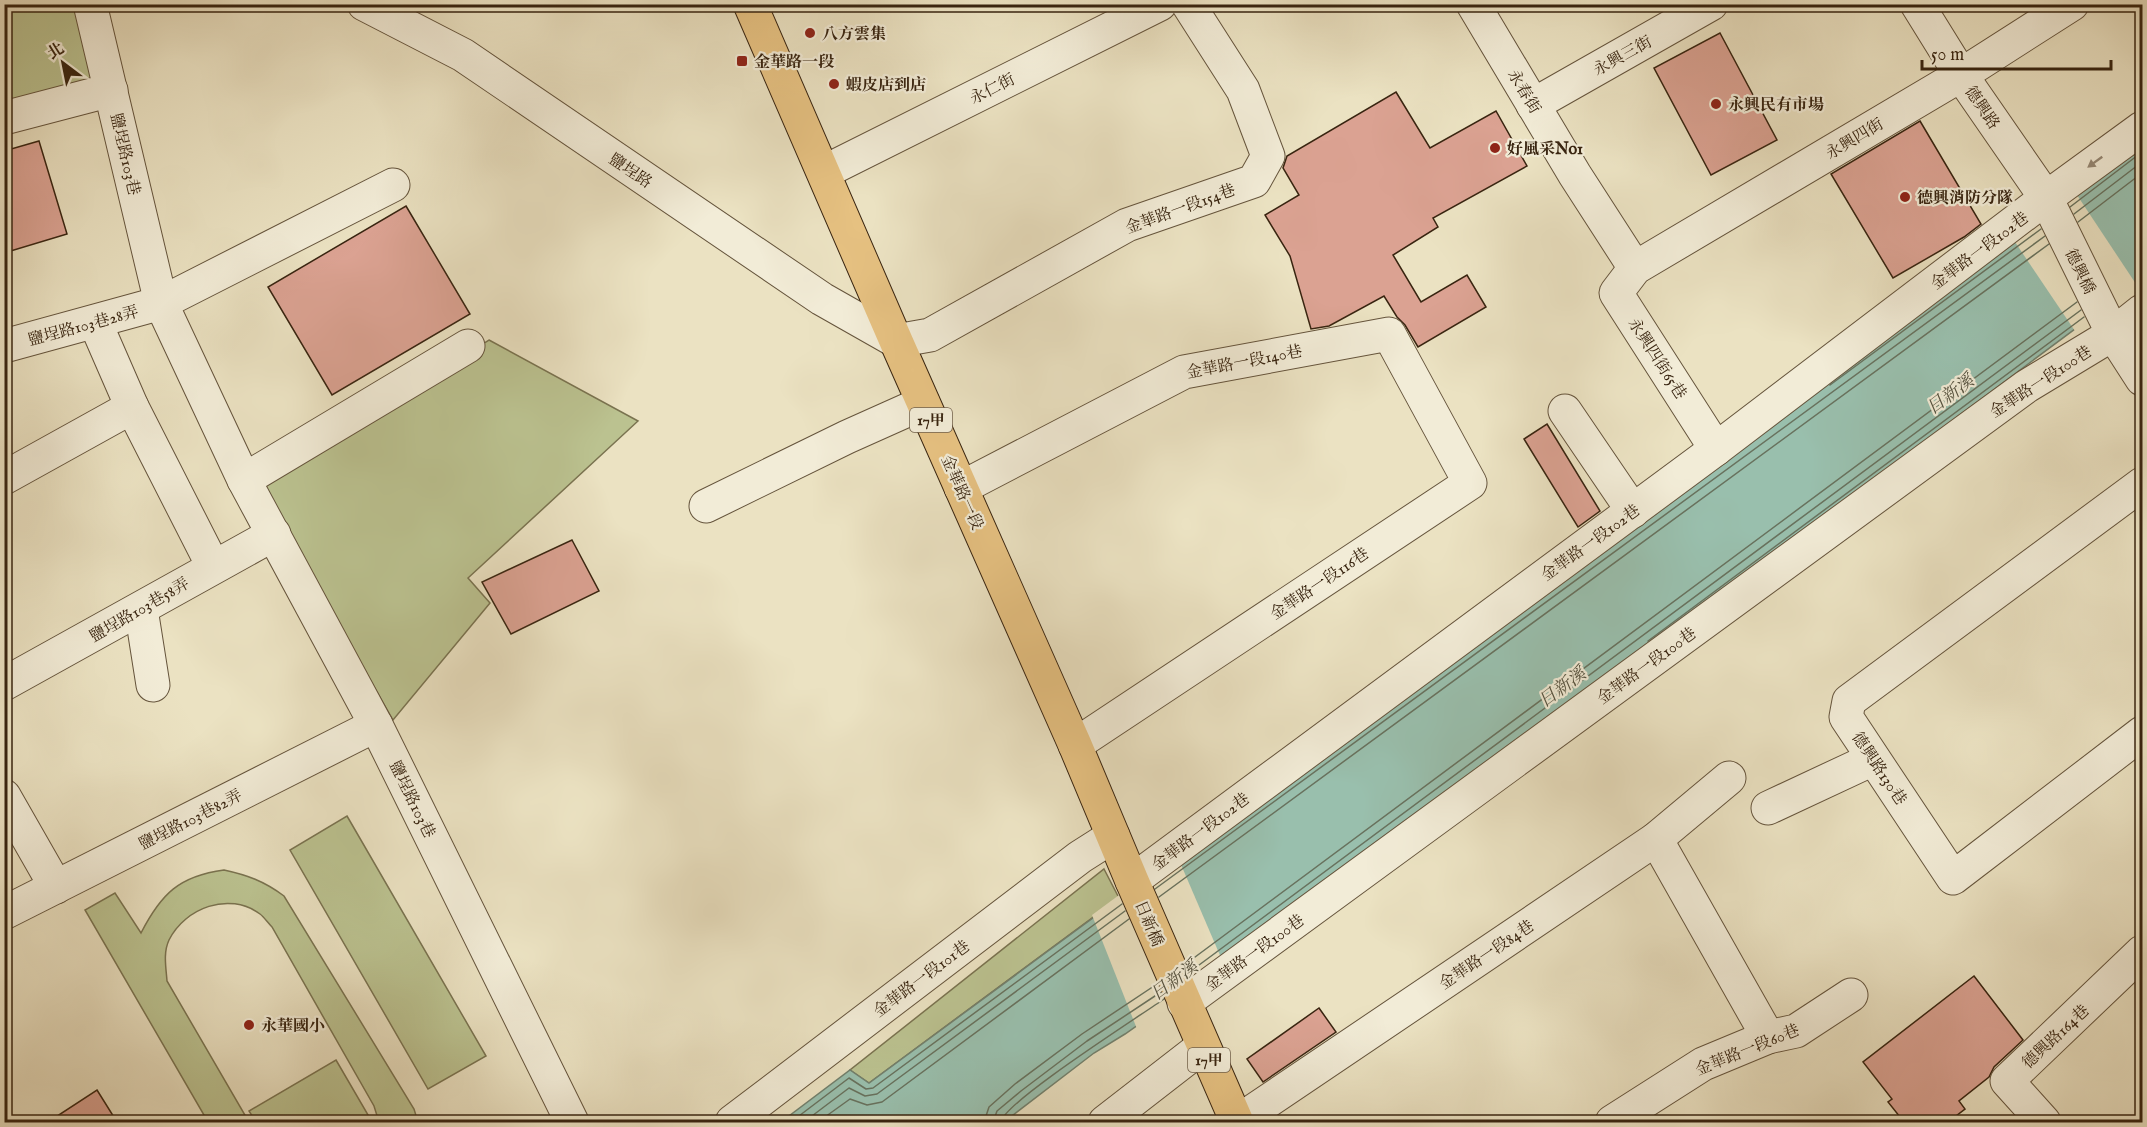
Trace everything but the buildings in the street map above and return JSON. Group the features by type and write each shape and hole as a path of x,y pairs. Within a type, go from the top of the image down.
{"main road":[{"name":"金華路一段","path":"750,4 923,403 1075,745 1132,881"},
{"name":"日新橋","path":"1132,881 1183,1000"},
{"name":"17甲","path":"1183,1000 1237,1122"}],"street":[{"name":"鹽埕路103巷","path":"90,4 161,303 244,480 376,725 573,1122"},
{"name":"鹽埕路","path":"364,4 463,56 804,288 896,341"},
{"name":"永仁街","path":"824,172 1160,4"},
{"name":"金華路一段154巷","path":"896,341 930,335 1127,225 1254,181 1269,156 1243,90 1188,4"},
{"name":"永春街","path":"1473,4 1635,268"},
{"name":"德興路","path":"1917,4 1961,75 2048,203"},
{"name":"永興四街","path":"1635,268 1961,75 2072,4"},
{"name":"永興三街","path":"1533,105 1708,5"},
{"path":"4,118 111,90"},
{"name":"金華路一段102巷","path":"1132,881 2048,203 2142,128"},
{"path":"161,303 393,184"},
{"name":"德興橋","path":"2048,203 2113,334"},
{"name":"永興四街65巷","path":"1635,268 1616,293 1716,449"},
{"name":"鹽埕路103巷28弄","path":"4,346 161,303"},
{"name":"金華路一段100巷","path":"1183,1000 2027,386 2113,334 2142,312"},
{"path":"95,322 132,407 213,566"},
{"name":"金華路一段140巷","path":"961,488 1184,372 1389,334 1416,384"},
{"path":"2113,334 2142,379"},
{"path":"244,480 468,346"},
{"name":"金華路一段116巷","path":"1075,745 1470,483 1416,384"},
{"path":"706,506 847,437 923,403"},
{"path":"4,478 132,407"},
{"path":"1565,411 1633,511"},
{"name":"德興路130巷","path":"2142,484 1849,701 1846,717 1953,878 2142,733"},
{"name":"鹽埕路103巷58弄","path":"4,684 274,534"},
{"path":"141,609 153,685"},
{"name":"鹽埕路103巷82弄","path":"4,913 376,725"},
{"path":"1768,808 1873,759"},
{"name":"金華路一段84巷","path":"1237,1122 1656,839 1729,778"},
{"path":"4,796 56,887"},
{"name":"金華路一段101巷","path":"732,1122 1080,857 1113,836"},
{"path":"1656,839 1768,1037"},
{"name":"德興路164巷","path":"2044,1122 2007,1081 2142,952"},
{"name":"金華路一段60巷","path":"1612,1122 1703,1064 1768,1037 1796,1031 1851,995"},
{"path":"1106,1122 1203,1046"}],"shaded area":[{"path":"4,5 77,5 105,84 5,109"},
{"path":"489,340 638,421 468,578 490,603 393,720 258,483"},
{"path":"347,816 486,1056 428,1089 290,850"},
{"path":"1104,869 1119,898 869,1083 850,1070"},
{"path":"224,870 255,879 284,896 414,1109 418,1122 379,1122 374,1106 272,927 260,914 248,907 222,904 209,906 186,919 169,940 165,955 167,981 249,1122 208,1122 85,910 115,893 141,933 156,908 173,889 195,877"},
{"path":"336,1060 371,1120 368,1122 256,1122 249,1111"}],"water":[{"name":"日新溪","path":"2142,145 2142,279 1205,978 1094,1053 1004,1122 781,1122 850,1070 869,1083"}],"pier":[{"path":"2075,192 2138,287 2077,334 2013,239"},
{"path":"1176,853 1225,967 1137,1029 1092,915"}],"place":[{"name":"八方雲集","path":"810,33"},
{"name":"金華路一段","path":"742,61"},
{"name":"蝦皮店到店","path":"834,84"},
{"name":"永興民有市場","path":"1716,104"},
{"name":"好風采No1","path":"1495,148"},
{"name":"德興消防分隊","path":"1905,197"},
{"name":"永華國小","path":"249,1025"}]}
